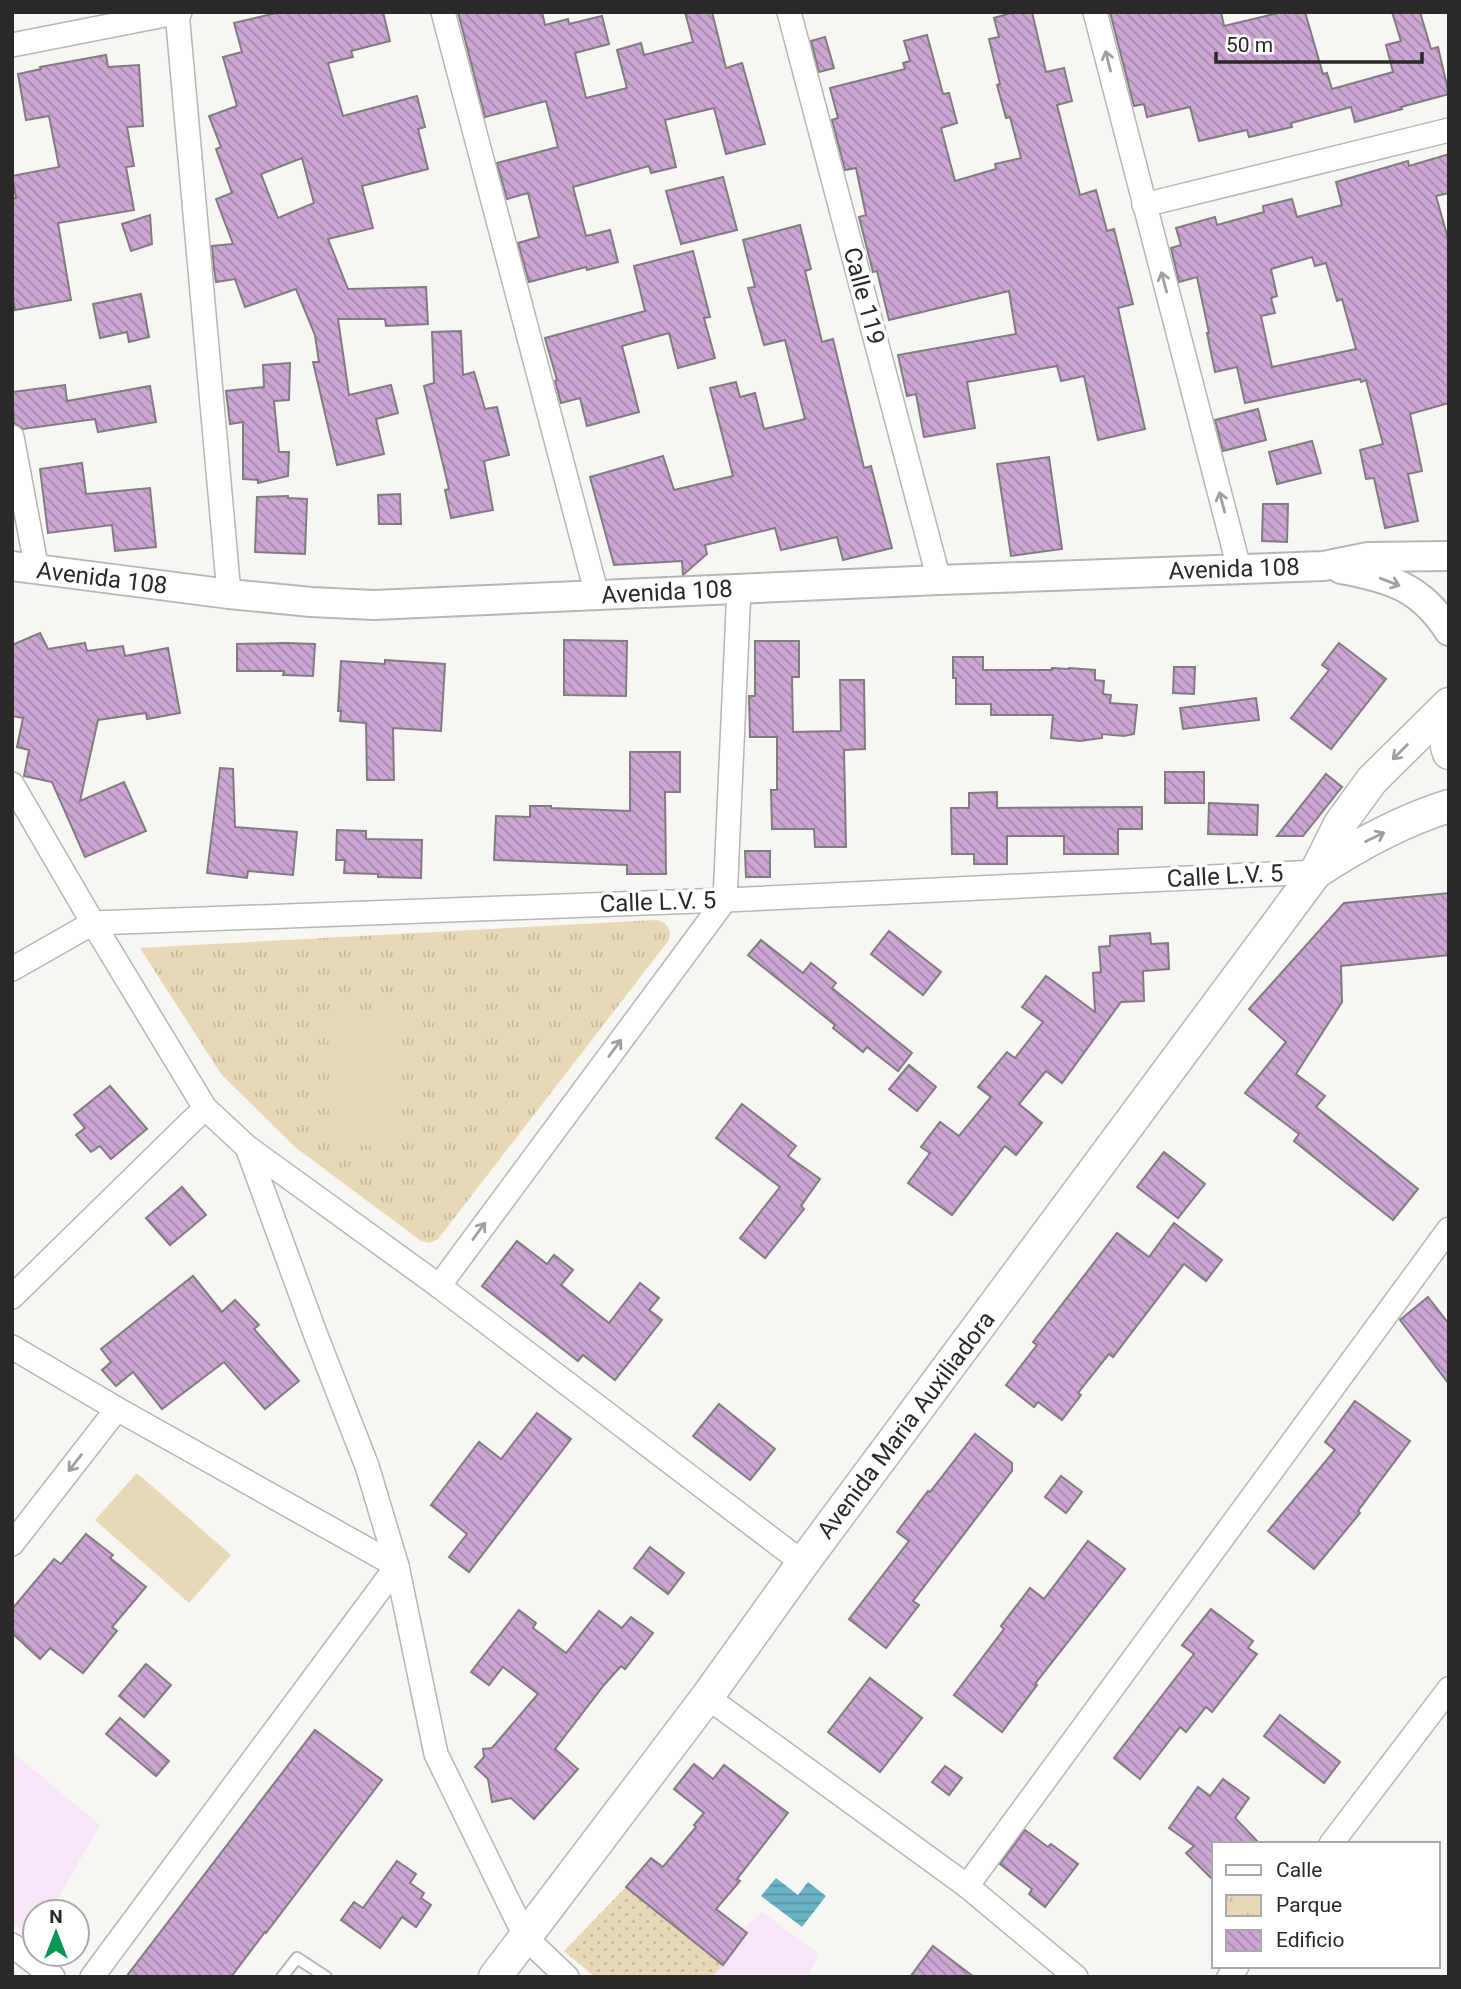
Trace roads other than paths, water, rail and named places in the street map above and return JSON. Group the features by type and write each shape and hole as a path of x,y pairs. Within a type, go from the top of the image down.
{"main road":[{"path":"1449,706 1445,724 1449,753"},
{"name":"Avenida Maria Auxiliadora","path":"495,1977 707,1697 803,1563 1317,872 1340,824 1372,779 1449,706"},
{"name":"Avenida Maria Auxiliadora","path":"1317,872 1372,838 1449,807"}],"street":[{"path":"443,12 597,595"},
{"name":"Calle 119","path":"789,12 939,580"},
{"path":"1095,12 1239,568"},
{"path":"12,45 178,13 229,594"},
{"path":"1144,205 1449,130"},
{"path":"12,437 25,568"},
{"name":"Avenida 108","path":"25,568 229,594 374,605 1324,566 1368,557 1449,556"},
{"name":"Avenida 108","path":"1324,566 1370,575 1412,591 1440,616 1449,631"},
{"path":"439,1286 725,900 739,589"},
{"path":"12,784 205,1108 247,1147 439,1286 803,1563"},
{"name":"Calle L.V. 5","path":"12,969 93,923 725,900 1317,872"},
{"path":"12,1297 205,1108"},
{"path":"247,1147 367,1466 397,1566 436,1754 526,1938 567,1977"},
{"path":"967,1886 1449,1229"},
{"path":"12,1347 397,1566"},
{"path":"12,1544 117,1409"},
{"path":"92,1977 397,1566"},
{"path":"1333,1842 1449,1689"},
{"path":"707,1697 967,1886 1076,1977"},
{"path":"12,1945 53,1977"}],"lane":[{"path":"282,1977 297,1958 326,1977"}],"water":[{"path":"776,1878 798,1895 808,1882 826,1896 802,1927 761,1896"}]}
